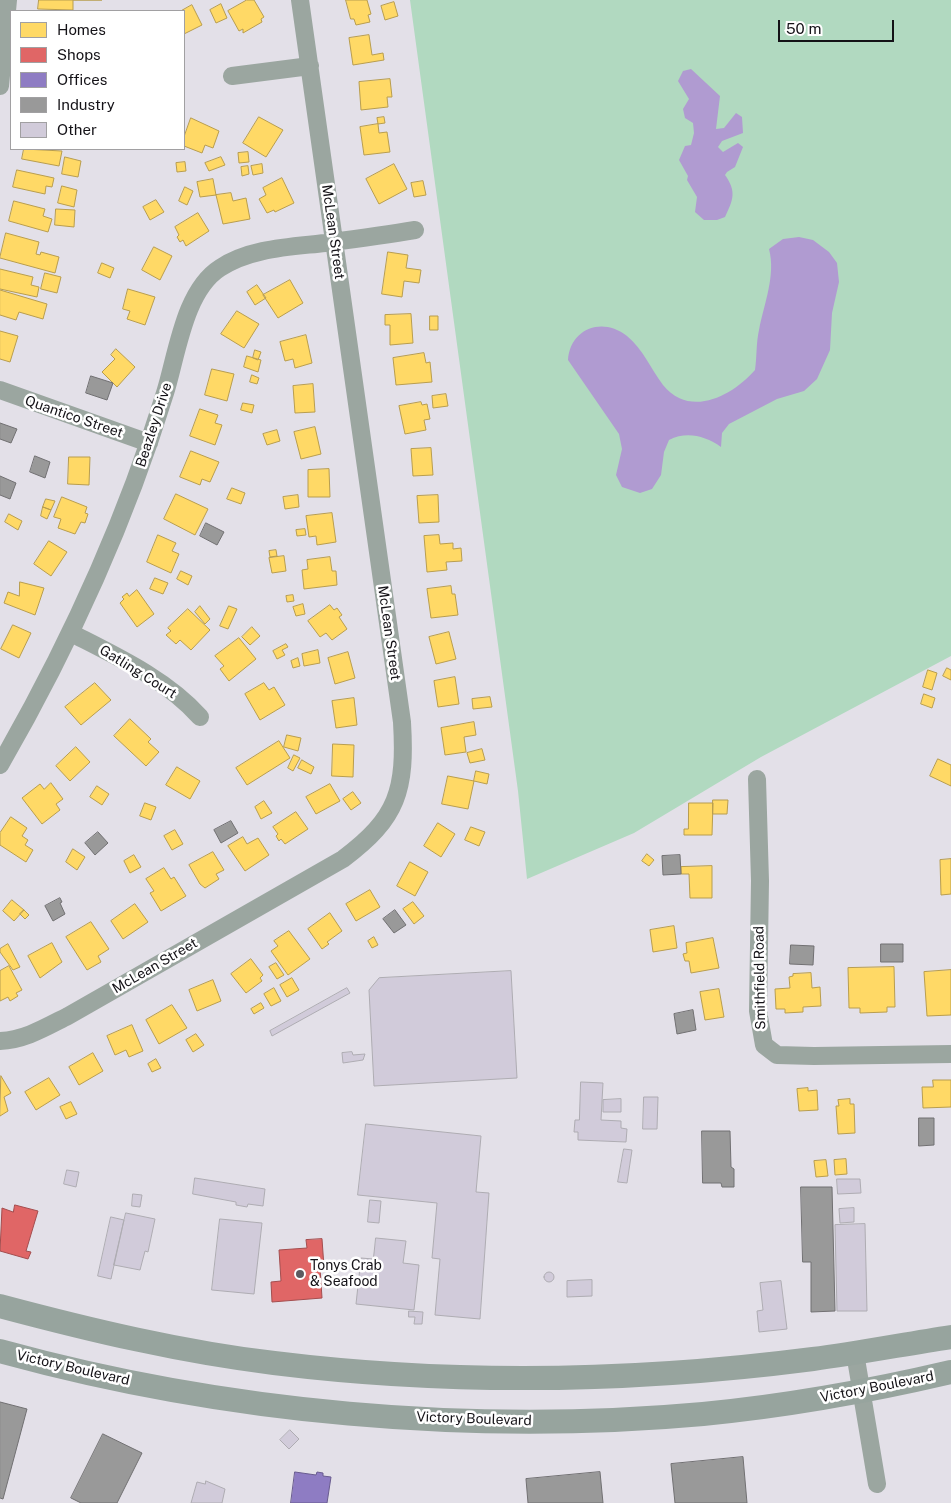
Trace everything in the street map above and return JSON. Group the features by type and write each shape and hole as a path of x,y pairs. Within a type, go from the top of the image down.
{"main road":[{"path":"0,1306 77,1326 274,1363 428,1375 545,1377 664,1373 741,1367 856,1353 951,1336"},
{"name":"Victory Boulevard","path":"0,1351 40,1362 164,1389 254,1403 339,1412 486,1421 612,1420 704,1414 862,1391 951,1372"}],"street":[{"path":"0,86 8,0"},
{"name":"McLean Street","path":"0,1041 17,1039 31,1034 68,1016 343,859 378,830 397,796 404,750 402,722 300,0"},
{"path":"232,76 310,66"},
{"name":"Beazley Drive","path":"0,765 29,715 71,633 107,552 149,443 185,320 198,291 206,280 218,269 248,255 415,230"},
{"name":"Quantico Street","path":"0,390 149,443"},
{"name":"Gatling Court","path":"71,633 109,652 177,694 200,718"},
{"name":"Smithfield Road","path":"757,779 760,881 758,1012 764,1045 777,1055 796,1056 951,1054"},
{"path":"856,1353 877,1484"}],"green space":[{"path":"410,0 951,0 951,656 761,757 634,833 527,879 518,791"}],"shaded area":[{"path":"691,69 720,96 716,129 724,128 736,113 742,117 743,133 722,141 718,147 723,152 738,143 743,147 735,167 725,175 731,186 732,201 725,217 717,220 704,220 695,212 697,197 687,180 688,176 679,160 685,146 691,145 694,133 693,123 685,118 683,109 689,99 678,81 683,71"},
{"path":"799,237 813,240 829,252 837,263 839,282 832,313 830,350 817,379 804,391 777,399 729,424 722,433 721,447 709,440 689,435 669,440 664,452 661,475 652,489 640,493 622,487 616,475 622,449 619,434 568,360 570,349 575,340 589,329 608,327 617,330 633,341 663,385 674,395 686,401 699,402 724,395 755,370 758,335 770,279 771,259 769,249 783,239"}],"building: Homes":[{"path":"39,0 73,0 73,10 38,9"},
{"path":"247,0 254,0 264,17 261,19 262,22 243,33 243,29 239,31 228,11"},
{"path":"346,0 367,0 371,14 368,15 370,22 356,25 354,19 351,19"},
{"path":"394,2 398,16 385,20 381,6"},
{"path":"221,4 227,18 216,23 210,10"},
{"path":"192,5 202,25 185,34 185,10 183,10"},
{"path":"369,35 372,55 383,53 384,60 353,65 349,38"},
{"path":"390,79 392,97 387,97 388,107 361,110 359,82"},
{"path":"259,117 283,130 266,157 243,143"},
{"path":"384,117 385,123 378,124 377,118"},
{"path":"191,118 219,131 213,148 205,145 202,153 185,146 185,134"},
{"path":"378,124 379,133 387,132 390,152 364,155 360,127"},
{"path":"24,150 62,151 59,166 22,159"},
{"path":"248,152 249,162 239,163 238,153"},
{"path":"65,157 81,161 78,177 62,174"},
{"path":"221,157 225,165 209,171 205,163"},
{"path":"185,162 186,171 177,172 176,163"},
{"path":"262,164 263,173 253,175 251,166"},
{"path":"394,164 407,189 379,204 366,179"},
{"path":"248,166 249,174 242,176 241,167"},
{"path":"17,170 54,178 52,187 46,186 45,194 13,187"},
{"path":"282,178 294,203 275,212 274,210 267,213 259,199 266,195 263,188"},
{"path":"213,179 216,195 200,197 197,182"},
{"path":"423,181 426,195 414,197 411,183"},
{"path":"62,186 77,190 74,207 58,203"},
{"path":"185,187 193,191 187,205 179,201"},
{"path":"231,193 233,201 246,198 250,219 223,224 216,195"},
{"path":"156,200 164,212 150,220 143,207"},
{"path":"14,201 45,209 43,216 52,219 48,232 9,221"},
{"path":"56,209 75,210 74,227 55,225"},
{"path":"198,213 209,231 186,246 183,240 180,242 177,237 179,235 175,227"},
{"path":"6,233 39,242 36,254 40,255 41,252 59,257 55,273 0,258"},
{"path":"154,247 172,256 160,280 142,270"},
{"path":"388,252 408,255 406,268 421,270 419,283 404,281 402,297 382,294"},
{"path":"102,263 114,268 110,278 98,273"},
{"path":"0,269 33,277 31,285 39,287 37,297 0,289"},
{"path":"45,273 61,277 57,293 41,289"},
{"path":"290,280 303,303 278,318 263,295"},
{"path":"257,285 266,298 255,305 247,292"},
{"path":"128,289 155,297 145,325 127,319 130,311 123,309"},
{"path":"0,290 47,304 43,319 19,312 16,320 0,315"},
{"path":"237,311 259,324 244,348 221,334"},
{"path":"411,314 413,343 390,345 390,325 385,325 385,315"},
{"path":"430,316 438,316 438,330 430,330"},
{"path":"0,331 18,336 10,362 0,359"},
{"path":"306,335 312,363 295,368 293,359 285,361 280,342"},
{"path":"116,349 135,367 117,387 102,372 115,359 111,355"},
{"path":"255,350 261,352 258,360 253,358"},
{"path":"424,353 426,363 430,362 432,382 396,385 393,358"},
{"path":"247,356 261,360 258,372 244,367"},
{"path":"212,369 234,374 227,401 205,395"},
{"path":"252,375 259,378 257,384 250,382"},
{"path":"313,384 315,412 295,413 293,386"},
{"path":"446,394 448,406 433,408 432,396"},
{"path":"421,402 422,405 427,404 430,419 424,420 426,430 405,434 399,406"},
{"path":"243,403 254,405 252,413 241,410"},
{"path":"200,409 218,415 215,423 222,425 215,445 190,436"},
{"path":"315,427 321,454 301,459 294,432"},
{"path":"277,430 280,441 267,445 263,434"},
{"path":"431,448 433,475 413,476 411,449"},
{"path":"191,451 219,462 210,482 202,479 200,485 180,477"},
{"path":"69,457 90,457 89,485 68,484"},
{"path":"329,469 330,497 308,497 308,470"},
{"path":"232,488 245,493 241,504 227,499"},
{"path":"176,494 208,509 195,535 164,519"},
{"path":"298,495 299,507 285,509 283,497"},
{"path":"438,495 439,522 419,523 417,496"},
{"path":"62,497 87,507 85,513 88,514 85,523 81,522 75,534 58,528 61,519 54,517"},
{"path":"46,499 55,501 51,510 43,507"},
{"path":"43,507 51,510 47,519 41,516"},
{"path":"332,513 336,542 317,545 316,536 309,537 306,516"},
{"path":"9,514 22,521 18,530 5,522"},
{"path":"305,529 306,535 297,536 296,530"},
{"path":"158,535 176,543 172,551 179,554 171,573 147,562"},
{"path":"439,535 440,544 453,543 453,549 461,548 462,561 446,562 447,570 427,572 424,536"},
{"path":"49,541 67,552 51,576 34,564"},
{"path":"276,550 277,556 270,557 269,551"},
{"path":"284,556 286,571 272,573 269,558"},
{"path":"330,557 332,571 336,571 337,585 304,589 302,570 308,569 307,560"},
{"path":"181,571 192,576 188,585 177,579"},
{"path":"155,578 168,583 163,594 150,589"},
{"path":"20,582 44,588 35,615 4,603 8,592 19,596"},
{"path":"451,586 452,594 455,594 458,615 431,618 427,589"},
{"path":"137,590 154,614 137,627 120,603 124,599 122,597 127,593 129,596"},
{"path":"293,595 294,601 287,602 286,596"},
{"path":"303,604 305,614 296,616 293,607"},
{"path":"330,605 334,610 337,608 342,615 339,617 347,629 332,640 326,633 320,637 308,621"},
{"path":"200,606 210,619 205,624 195,612"},
{"path":"229,606 237,609 228,629 220,626"},
{"path":"188,609 210,630 191,650 180,640 176,644 166,635 171,631 168,628"},
{"path":"13,625 31,633 19,658 1,649"},
{"path":"252,627 260,636 250,645 242,637"},
{"path":"449,632 456,659 436,664 429,637"},
{"path":"239,638 256,659 229,681 220,669 224,666 215,656"},
{"path":"286,644 288,647 282,650 285,655 277,659 273,651"},
{"path":"318,650 320,663 304,666 302,654"},
{"path":"348,652 355,678 335,684 328,658"},
{"path":"298,658 300,666 293,668 291,661"},
{"path":"947,668 951,670 951,680 943,676"},
{"path":"928,670 937,673 932,690 923,687"},
{"path":"455,677 459,704 438,707 434,681"},
{"path":"95,683 111,700 81,725 65,707"},
{"path":"264,683 269,690 274,687 285,705 260,720 245,694"},
{"path":"924,694 935,698 932,708 921,704"},
{"path":"490,697 492,707 473,709 472,699"},
{"path":"354,698 357,725 336,728 332,701"},
{"path":"130,719 151,739 148,742 159,752 146,766 114,736"},
{"path":"474,722 476,735 464,737 466,752 445,755 441,728"},
{"path":"287,735 301,738 298,751 284,747"},
{"path":"279,741 290,758 247,785 236,768"},
{"path":"333,744 354,745 353,777 332,776"},
{"path":"76,747 90,762 70,781 56,766"},
{"path":"482,749 485,760 470,763 467,753"},
{"path":"294,755 300,758 293,771 288,768"},
{"path":"938,759 951,765 951,786 930,776"},
{"path":"302,760 314,767 311,774 298,768"},
{"path":"177,767 200,781 190,799 166,785"},
{"path":"476,771 489,774 487,784 474,781"},
{"path":"448,776 474,781 468,809 442,804"},
{"path":"51,783 63,799 56,804 60,810 42,824 22,798 40,784 44,789"},
{"path":"330,784 340,801 316,814 306,797"},
{"path":"97,786 109,794 102,805 90,797"},
{"path":"353,792 361,803 351,810 343,799"},
{"path":"713,800 728,800 727,814 713,814"},
{"path":"264,801 272,813 261,819 255,807"},
{"path":"145,803 156,807 151,820 140,816"},
{"path":"689,803 713,803 712,835 684,835 684,829 688,829"},
{"path":"296,812 308,829 285,844 281,839 279,841 276,836 278,834 273,827"},
{"path":"11,817 27,828 22,836 28,840 25,845 33,850 26,862 0,845 0,833"},
{"path":"438,823 455,834 441,857 424,846"},
{"path":"471,827 485,832 479,846 465,840"},
{"path":"175,830 183,844 172,850 164,836"},
{"path":"243,837 247,844 258,838 269,855 245,871 228,846"},
{"path":"73,849 85,857 77,870 66,862"},
{"path":"213,852 224,870 216,874 219,879 205,888 200,884 189,865"},
{"path":"647,854 654,860 649,866 642,861"},
{"path":"134,855 141,867 130,873 124,861"},
{"path":"951,859 951,894 941,895 940,860"},
{"path":"410,862 428,872 415,896 397,886"},
{"path":"712,866 712,898 690,898 689,874 681,874 681,867"},
{"path":"164,868 171,879 174,877 186,896 161,911 150,893 154,891 146,879"},
{"path":"370,890 380,907 356,921 346,904"},
{"path":"12,900 24,910 14,921 3,911"},
{"path":"413,902 424,916 414,924 403,909"},
{"path":"135,904 148,922 123,939 111,921"},
{"path":"24,910 29,915 25,919 20,914"},
{"path":"330,913 342,931 327,942 329,944 322,949 308,929"},
{"path":"91,922 109,949 98,956 101,962 87,970 66,937"},
{"path":"674,926 677,948 653,952 650,930"},
{"path":"289,931 310,959 288,975 271,951 278,946 274,941"},
{"path":"374,937 378,945 372,948 368,941"},
{"path":"713,938 719,968 691,973 689,961 685,961 683,954 687,953 686,943"},
{"path":"52,943 62,962 40,978 28,956"},
{"path":"8,944 20,967 13,970 0,952 0,949"},
{"path":"251,959 263,975 260,978 262,981 246,993 231,974"},
{"path":"276,963 284,975 277,979 269,967"},
{"path":"9,966 22,990 16,993 18,996 10,1001 8,997 0,1001 0,971"},
{"path":"894,967 895,1007 887,1007 887,1012 860,1013 860,1008 849,1008 848,968"},
{"path":"951,970 951,1015 927,1016 924,972"},
{"path":"811,973 812,988 820,987 821,1006 803,1007 803,1012 785,1013 785,1009 776,1009 775,989 790,988 789,977 793,976 793,974"},
{"path":"292,978 299,990 287,997 280,985"},
{"path":"213,980 221,1001 197,1011 189,990"},
{"path":"274,988 281,1001 271,1006 264,994"},
{"path":"719,989 724,1017 705,1020 700,992"},
{"path":"261,1003 264,1008 254,1014 251,1009"},
{"path":"172,1005 187,1028 159,1044 146,1020"},
{"path":"132,1025 143,1051 129,1057 126,1050 115,1055 107,1036"},
{"path":"196,1034 204,1045 193,1052 186,1040"},
{"path":"93,1053 103,1071 79,1085 69,1067"},
{"path":"156,1059 161,1068 152,1072 148,1064"},
{"path":"1,1076 11,1093 4,1097 8,1111 0,1116"},
{"path":"49,1078 60,1095 36,1110 25,1092"},
{"path":"933,1080 951,1080 951,1107 923,1108 922,1087 933,1087"},
{"path":"808,1088 808,1091 817,1090 818,1110 799,1111 797,1089"},
{"path":"850,1099 850,1104 854,1104 855,1133 838,1134 836,1106 839,1106 838,1100"},
{"path":"71,1102 77,1114 66,1119 60,1107"},
{"path":"846,1159 847,1174 835,1175 834,1160"},
{"path":"826,1160 828,1176 816,1177 814,1161"}],"building: Shops":[{"path":"15,1205 38,1211 26,1251 31,1252 28,1259 0,1251 2,1208 13,1212"},
{"path":"322,1239 324,1267 320,1268 322,1298 272,1302 271,1282 281,1281 279,1250 307,1248 306,1240"}],"building: Offices":[{"path":"295,1472 316,1475 317,1472 323,1473 323,1476 331,1477 327,1503 291,1503"}],"building: Industry":[{"path":"91,376 113,383 107,400 86,393"},
{"path":"0,423 17,429 11,443 0,439"},
{"path":"35,456 50,462 45,478 30,472"},
{"path":"0,476 16,483 10,499 0,495"},
{"path":"206,523 224,532 217,545 200,536"},
{"path":"231,821 238,833 221,843 214,830"},
{"path":"98,832 108,843 95,855 85,843"},
{"path":"680,855 681,874 663,875 662,856"},
{"path":"60,898 65,914 53,921 45,906"},
{"path":"395,910 406,925 394,933 383,919"},
{"path":"881,944 903,944 903,962 881,962"},
{"path":"791,945 814,946 813,965 790,964"},
{"path":"693,1010 696,1030 677,1034 674,1014"},
{"path":"919,1118 934,1118 934,1145 919,1146"},
{"path":"702,1131 730,1131 731,1167 734,1169 734,1187 722,1187 721,1183 703,1183"},
{"path":"801,1187 832,1187 835,1311 811,1312 811,1262 803,1262"},
{"path":"0,1402 27,1409 3,1499 0,1498"},
{"path":"103,1434 142,1453 117,1503 81,1503 71,1498"},
{"path":"743,1457 747,1503 675,1503 671,1464"},
{"path":"600,1472 603,1503 528,1503 526,1479"}],"building: Other":[{"path":"511,971 517,1078 374,1086 369,990 379,978"},
{"path":"347,988 350,993 272,1036 270,1031"},
{"path":"352,1052 353,1055 365,1054 363,1060 343,1063 342,1053"},
{"path":"581,1082 603,1083 601,1120 621,1121 621,1128 627,1129 626,1142 578,1140 578,1132 574,1132 575,1120 579,1120"},
{"path":"644,1097 658,1097 657,1129 643,1129"},
{"path":"621,1099 621,1112 603,1112 603,1100"},
{"path":"366,1124 481,1136 476,1192 489,1193 480,1319 435,1315 440,1259 432,1258 437,1203 358,1195"},
{"path":"624,1149 632,1150 627,1183 618,1182"},
{"path":"67,1170 79,1172 76,1187 64,1184"},
{"path":"195,1178 265,1189 263,1206 248,1204 247,1207 236,1205 236,1202 193,1194"},
{"path":"837,1179 860,1179 861,1193 838,1194"},
{"path":"133,1194 142,1195 140,1207 132,1206"},
{"path":"370,1200 381,1201 379,1223 368,1222"},
{"path":"854,1208 854,1222 840,1223 839,1209"},
{"path":"126,1213 155,1219 148,1252 145,1251 140,1270 114,1265"},
{"path":"111,1217 124,1220 111,1279 98,1276"},
{"path":"220,1219 262,1223 254,1294 212,1290"},
{"path":"865,1224 867,1311 837,1311 835,1225"},
{"path":"376,1238 406,1241 403,1263 419,1265 414,1310 356,1304 361,1258 373,1259"},
{"path":"547,1272 551,1272 554,1277 553,1281 547,1282 544,1279 544,1275"},
{"path":"592,1280 592,1296 567,1297 567,1281"},
{"path":"781,1281 787,1329 759,1332 757,1311 763,1310 760,1283"},
{"path":"409,1311 423,1312 422,1324 414,1324 415,1317 409,1317"},
{"path":"290,1430 299,1439 289,1449 280,1440"},
{"path":"206,1481 225,1489 222,1503 191,1503 197,1482 205,1484"}],"place":[{"name":"Tonys Crab & Seafood","path":"300,1274"}]}
